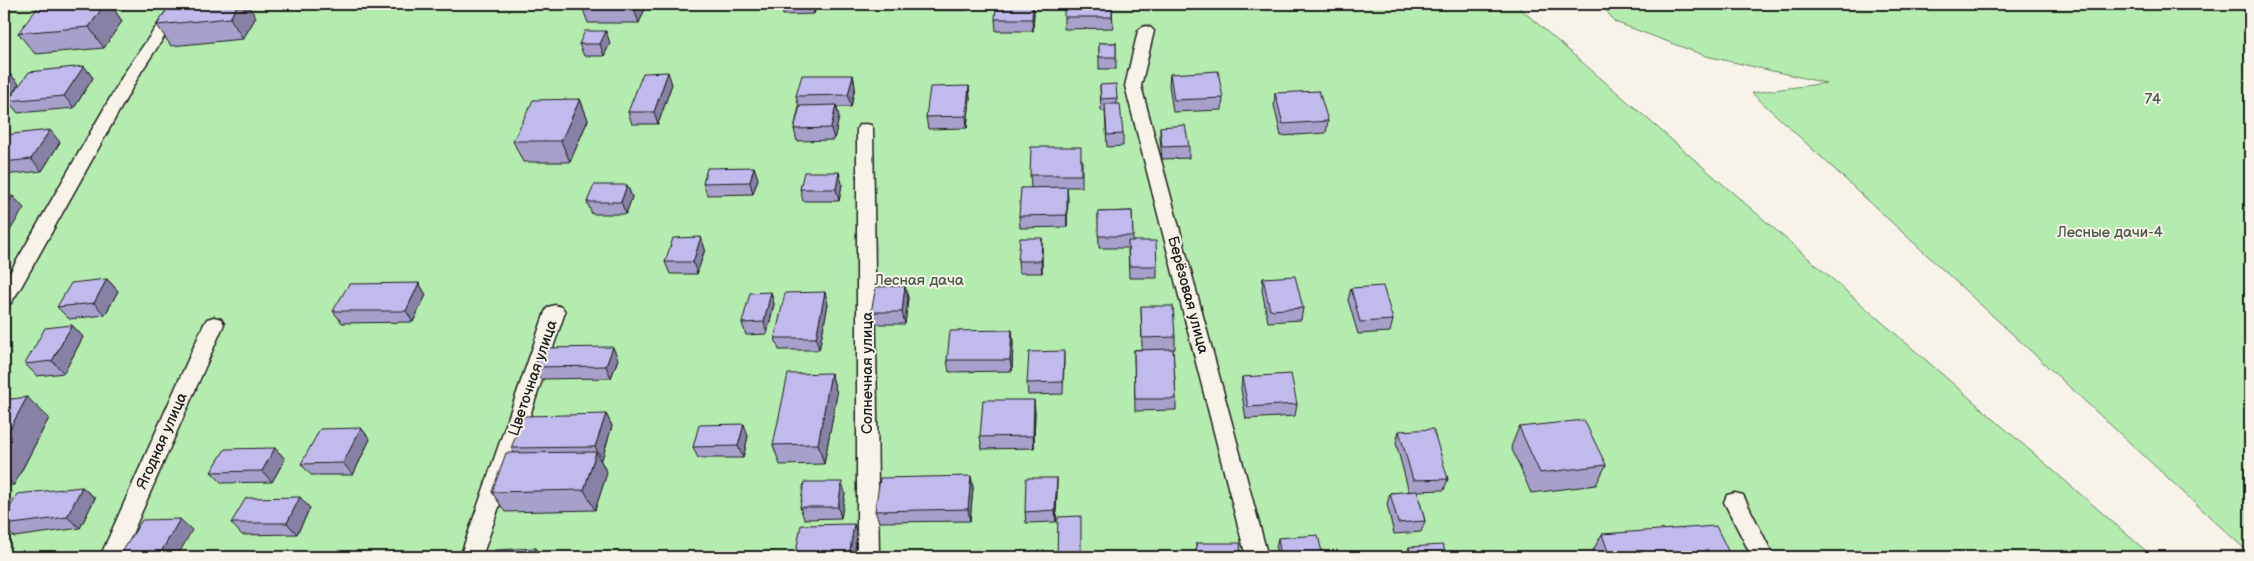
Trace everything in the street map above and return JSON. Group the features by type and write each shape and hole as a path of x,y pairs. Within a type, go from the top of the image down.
{"lane":[{"path":"4,298 133,72 179,4"},
{"name":"Берёзовая улица","path":"1146,31 1133,86 1257,557"},
{"name":"Солнечная улица","path":"865,128 868,557"},
{"name":"Цветочная улица","path":"471,557 556,312"},
{"name":"Ягодная улица","path":"110,557 214,324"},
{"path":"1735,502 1763,557"}],"green space":[{"name":"Лесная дача","path":"4,4 1515,4 2153,557 4,557"},
{"name":"Лесные дачи-4","path":"1601,4 2250,4 2250,554 1752,93 1826,83 1706,56 1615,22"}],"building":[{"path":"105,4 89,27 18,33 39,6"},
{"path":"170,4 238,4 230,18 157,25"},
{"path":"996,4 1033,4 1032,19 995,19"},
{"path":"1064,4 1112,4 1112,17 1064,17"},
{"path":"585,31 606,31 600,44 579,44"},
{"path":"1099,43 1116,43 1116,57 1099,57"},
{"path":"84,66 64,96 8,101 29,72"},
{"path":"1218,71 1223,98 1174,100 1170,74"},
{"path":"668,72 654,112 628,112 643,73"},
{"path":"4,73 9,73 4,80"},
{"path":"802,75 853,75 848,95 796,96"},
{"path":"1116,84 1117,98 1101,99 1100,85"},
{"path":"969,86 966,116 926,117 930,87"},
{"path":"1319,91 1328,121 1283,124 1275,93"},
{"path":"580,99 561,141 513,141 533,100"},
{"path":"1105,104 1120,104 1123,134 1107,135"},
{"path":"836,105 831,128 794,129 800,106"},
{"path":"1185,125 1189,146 1162,147 1160,127"},
{"path":"50,130 31,159 4,162 4,135"},
{"path":"1031,147 1081,147 1081,175 1030,175"},
{"path":"754,167 750,182 703,183 707,168"},
{"path":"804,172 839,172 836,189 800,189"},
{"path":"594,185 627,185 621,202 587,202"},
{"path":"1067,187 1067,215 1019,216 1021,188"},
{"path":"13,196 4,211 4,197"},
{"path":"1132,211 1133,236 1098,236 1098,212"},
{"path":"701,237 693,262 665,262 673,238"},
{"path":"1020,238 1042,238 1041,261 1018,261"},
{"path":"1128,241 1156,241 1157,266 1129,266"},
{"path":"1295,276 1303,308 1270,310 1263,278"},
{"path":"107,279 94,303 57,307 71,283"},
{"path":"419,283 406,311 333,311 349,284"},
{"path":"905,286 902,312 871,312 876,287"},
{"path":"1383,286 1393,320 1360,322 1351,288"},
{"path":"771,292 764,322 742,323 750,293"},
{"path":"825,292 816,338 775,338 785,293"},
{"path":"1141,306 1173,306 1175,337 1142,338"},
{"path":"72,325 52,361 25,364 45,328"},
{"path":"1012,330 1010,360 947,360 950,331"},
{"path":"613,347 606,366 534,367 542,348"},
{"path":"1173,349 1176,399 1135,399 1134,350"},
{"path":"1064,351 1063,382 1027,383 1029,352"},
{"path":"831,373 818,444 773,445 788,374"},
{"path":"1291,374 1297,404 1248,407 1242,377"},
{"path":"27,397 4,440 4,400"},
{"path":"983,400 1034,400 1033,436 980,437"},
{"path":"606,414 595,447 511,448 524,416"},
{"path":"1584,420 1606,465 1540,473 1519,427"},
{"path":"744,424 738,446 693,447 699,425"},
{"path":"361,428 343,463 301,464 320,429"},
{"path":"1433,429 1448,479 1413,480 1399,431"},
{"path":"275,448 262,471 211,472 225,449"},
{"path":"596,452 584,490 492,492 506,453"},
{"path":"971,476 968,509 875,511 880,478"},
{"path":"1026,478 1057,478 1055,510 1025,512"},
{"path":"804,482 842,482 838,507 800,507"},
{"path":"82,487 67,517 4,525 4,520 17,494"},
{"path":"1417,491 1425,521 1398,523 1390,493"},
{"path":"300,497 287,523 231,523 246,498"},
{"path":"1081,516 1081,557 1057,557 1058,517"},
{"path":"180,519 158,557 119,557 142,520"},
{"path":"854,524 849,557 795,557 801,525"},
{"path":"1716,526 1731,557 1610,557 1602,534"},
{"path":"1318,535 1323,557 1281,557 1278,538"},
{"path":"1196,543 1240,543 1241,557 1197,557"},
{"path":"1443,545 1447,557 1412,557 1409,547"},
{"path":"536,548 532,557 493,557 495,550"}],"park label":[{"name":"74","path":"2153,99"}]}
